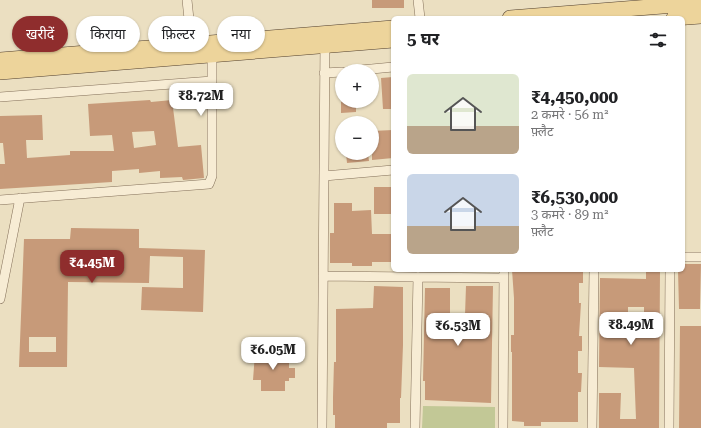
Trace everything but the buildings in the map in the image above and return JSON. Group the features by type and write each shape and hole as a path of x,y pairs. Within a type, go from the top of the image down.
{"main road":[{"path":"538,16 701,3"},
{"path":"685,17 701,16"},
{"path":"200,52 212,55 325,40 391,28"},
{"path":"209,49 325,40 391,40"},
{"path":"0,60 154,52"},
{"path":"0,72 175,52"}],"street":[{"path":"187,0 189,16"},
{"path":"418,0 420,16"},
{"path":"322,428 325,40"},
{"path":"0,200 209,184 212,176 212,55"},
{"path":"379,68 391,67"},
{"path":"324,73 335,72"},
{"path":"0,97 212,81"},
{"path":"324,176 391,170"},
{"path":"0,299 20,198"},
{"path":"685,257 701,257"},
{"path":"592,428 594,272"},
{"path":"669,428 670,272"},
{"path":"323,276 418,277 504,274 503,428"},
{"path":"416,428 418,277"}],"green space":[{"path":"423,406 495,407 495,428 422,428"}]}
